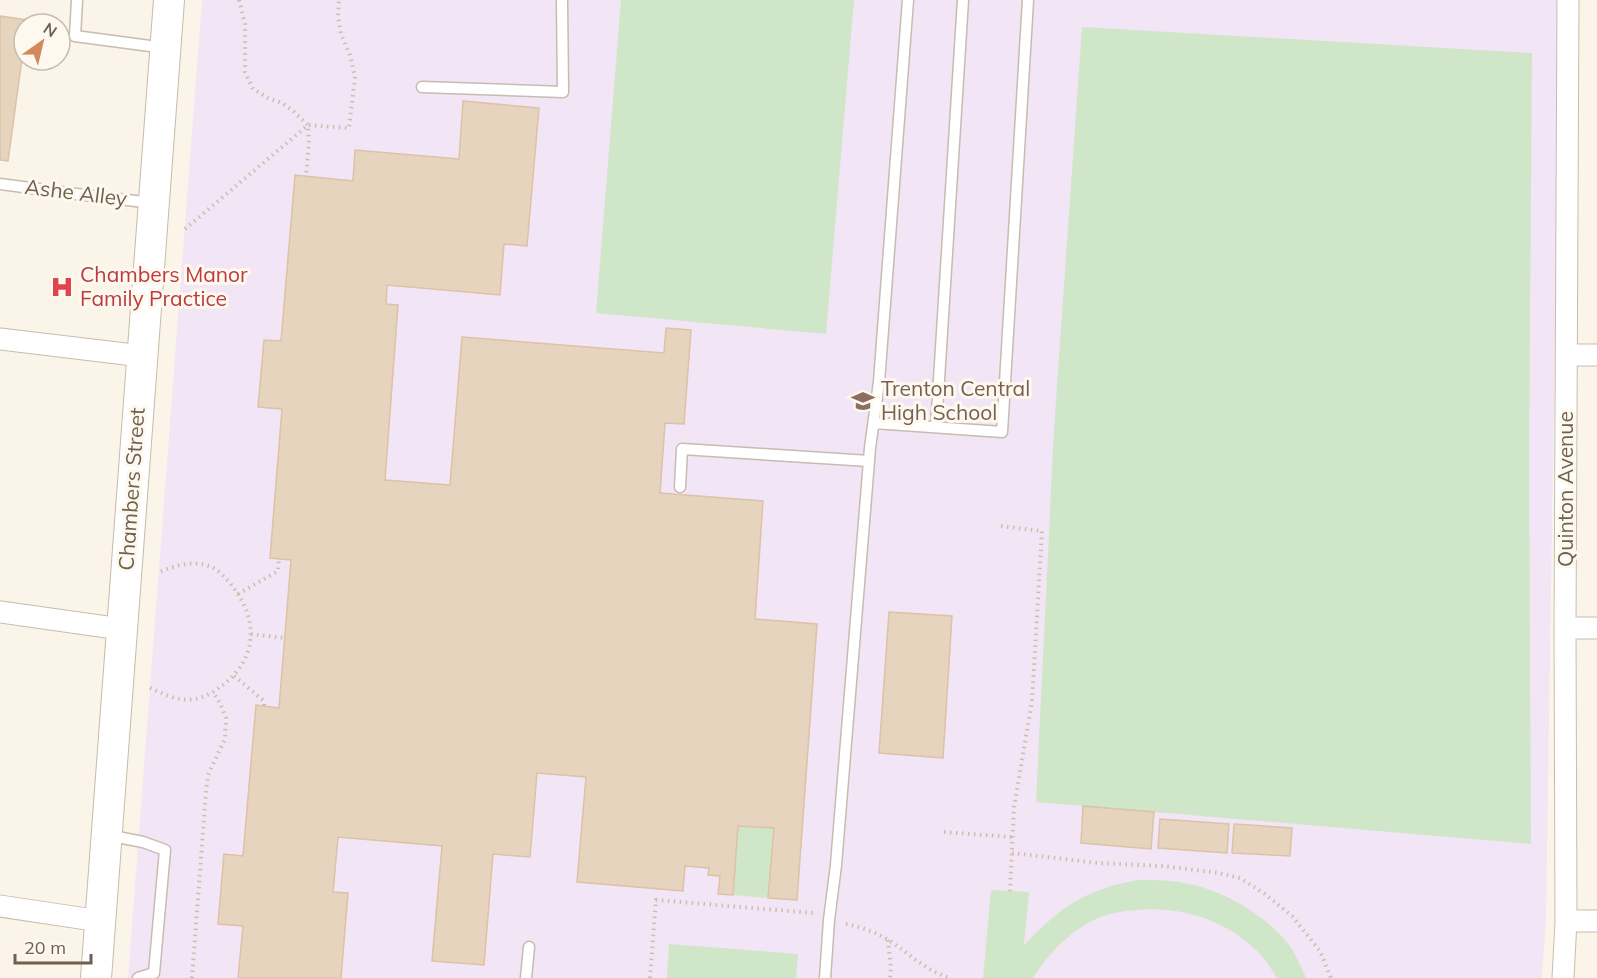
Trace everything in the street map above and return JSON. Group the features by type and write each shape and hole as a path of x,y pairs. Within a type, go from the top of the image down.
{"street":[{"name":"Chambers Street","path":"96,978 169,0"},
{"name":"Quinton Avenue","path":"1563,978 1566,921 1568,0"},
{"path":"0,339 142,356"},
{"path":"1567,355 1597,355"},
{"path":"0,612 121,629"},
{"path":"1565,628 1597,628"},
{"path":"0,906 100,921"},
{"path":"1566,921 1597,921"}],"lane":[{"path":"77,0 75,36 165,48"},
{"path":"422,87 563,93 562,0"},
{"path":"825,978 869,461 879,382 908,0"},
{"path":"936,427 963,0"},
{"path":"873,423 1002,432 1028,0"},
{"name":"Ashe Alley","path":"0,184 153,202"},
{"path":"680,487 682,449 869,461"},
{"path":"106,835 143,842 165,850 154,974 138,978"},
{"path":"526,978 529,947"}],"path":[{"path":"239,0 244,24 245,72 253,89 282,103 308,125 349,128 355,77 350,55 341,34 338,16 339,0"},
{"path":"306,176 308,125"},
{"path":"185,229 308,125"},
{"path":"1001,526 1042,531 1032,701 1014,807 1010,891"},
{"path":"238,594 278,571 279,559"},
{"path":"150,688 175,698 195,699 213,692 234,676 250,647 252,628 247,611 238,594 226,578 209,566 176,565 159,572"},
{"path":"251,634 285,638"},
{"path":"234,676 264,701 264,706"},
{"path":"192,978 208,775 225,739 226,718 213,692"},
{"path":"944,832 1012,837"},
{"path":"1012,852 1098,863 1163,866 1240,878 1265,894 1292,916 1320,951 1331,978"},
{"path":"650,978 656,900 820,914 829,920 865,928 888,940 935,974 950,978"},
{"path":"888,940 890,978"}],"shaded area":[{"name":"Trenton Central High School","path":"202,0 1560,0 1546,918 1542,978 128,978"}],"green space":[{"path":"621,0 854,0 826,334 596,313"},
{"path":"1082,27 1532,53 1529,460 1531,844 1036,802 1054,429"},
{"path":"738,826 774,828 768,898 733,895"},
{"path":"1138,880 1189,884 1232,899 1260,917 1283,938 1292,949 1306,978 1277,978 1258,952 1232,931 1217,924 1186,913 1153,909 1116,913 1086,924 1060,944 1033,978 983,978 991,890 1029,892 1024,945 1050,920 1075,902 1103,889"},
{"path":"669,944 798,954 796,978 667,978"}],"building":[{"path":"0,16 12,18 12,72 20,72 8,161 0,160"},
{"path":"463,101 539,108 527,246 504,244 500,295 387,285 386,304 398,305 385,480 450,485 462,337 664,353 666,328 691,330 684,424 665,423 660,493 763,501 755,619 817,624 797,900 768,898 774,828 738,826 733,895 718,894 720,876 708,875 709,868 685,866 683,891 577,882 586,777 537,773 530,857 493,854 484,965 432,961 442,846 338,837 333,892 348,893 341,978 238,978 243,926 218,924 224,854 243,856 256,705 279,708 291,560 270,558 282,409 258,407 264,340 281,341 295,175 353,181 355,150 459,159"},
{"path":"889,612 952,616 943,758 879,753"},
{"path":"1083,806 1154,812 1151,849 1081,843"},
{"path":"1160,819 1229,824 1227,853 1158,848"},
{"path":"1234,824 1292,828 1290,856 1232,853"}],"place":[{"name":"Chambers Manor Family Practice","path":"62,287"},
{"name":"Trenton Central High School","path":"863,401"}]}
